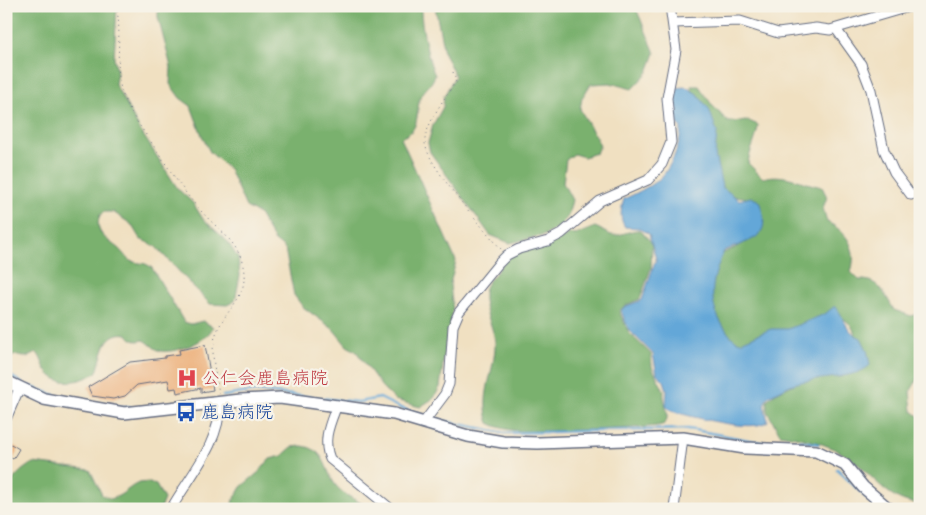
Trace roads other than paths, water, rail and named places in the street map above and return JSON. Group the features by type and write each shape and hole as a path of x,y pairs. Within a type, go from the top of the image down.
{"street":[{"path":"427,418 445,394 449,384 454,326 459,312 507,255 561,234 600,201 648,180 662,164 672,142 667,98 676,50 670,6"},
{"path":"672,23 740,21 778,33 816,28 836,28 912,6"},
{"path":"918,6 920,15"},
{"path":"836,28 861,64 871,90 884,150 894,172 911,195 920,192"},
{"path":"6,381 19,389 66,405 124,413 220,398 280,398 427,418 468,436 503,442 683,438 745,448 816,451 845,465 863,487 889,509"},
{"path":"6,419 19,389"},
{"path":"171,509 196,471 214,436 220,398"},
{"path":"337,405 326,436 326,447 330,459 391,509"},
{"path":"674,509 683,438"}],"water":[{"path":"686,87 697,94 709,109 717,132 715,155 722,187 739,200 751,197 759,201 763,214 764,223 758,235 724,251 716,271 713,299 718,317 729,334 741,342 771,329 788,329 825,314 835,306 848,328 861,338 867,350 870,365 864,370 790,385 769,396 764,405 768,421 761,425 750,426 721,423 671,411 666,406 667,390 664,381 657,374 653,354 629,330 621,311 624,307 642,300 656,259 649,234 639,228 625,227 623,224 621,213 624,199 658,180 671,164 681,134 681,128 677,124 672,109 672,88"}],"waterway":[{"path":"6,373 22,383"},
{"path":"29,386 55,395"},
{"path":"223,396 255,391 358,402 380,398 398,407 425,416"},
{"path":"117,406 131,407"},
{"path":"430,418 504,433 689,429 765,443"},
{"path":"770,444 801,441 818,444"},
{"path":"837,469 878,509"}],"place":[{"name":"公仁会鹿島病院","path":"187,378"},
{"name":"鹿島病院","path":"186,412"}]}
